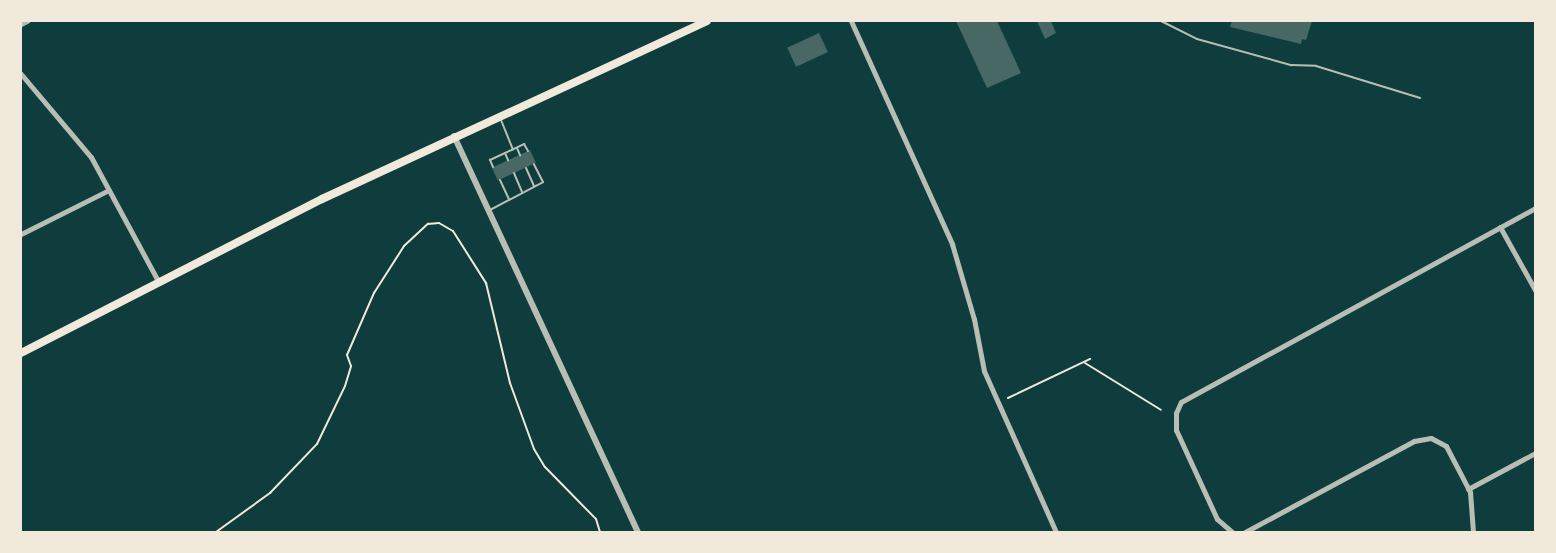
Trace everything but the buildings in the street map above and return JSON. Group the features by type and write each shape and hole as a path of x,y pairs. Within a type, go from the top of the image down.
{"main road":[{"path":"21,354 454,136 707,21"}],"street":[{"path":"21,24 27,21"},
{"path":"851,21 952,244 974,320 984,371 1056,532"},
{"path":"21,74 74,135 109,190 159,283"},
{"path":"454,136 638,532"},
{"path":"21,234 109,190"},
{"path":"1232,532 1217,519 1176,430 1176,413 1181,402 1535,208"},
{"path":"1500,227 1535,290"},
{"path":"1245,532 1422,438 1446,446 1468,489 1473,532"},
{"path":"1468,489 1535,453"}],"lane":[{"path":"1161,21 1197,39 1291,65 1316,66 1420,98"},
{"path":"498,115 515,149 520,154"},
{"path":"494,167 490,160 524,144 528,151"},
{"path":"505,153 508,160"},
{"path":"487,211 543,182 534,164"},
{"path":"526,168 534,186"},
{"path":"514,173 522,192"},
{"path":"500,180 509,199"}],"path":[{"path":"216,532 270,493 317,444 345,386 351,366 347,356 374,293 404,246 428,224 439,223 453,231 486,283 510,383 534,449 545,467 596,519 600,532"},
{"path":"1008,398 1090,359"},
{"path":"1085,363 1161,410"}]}
